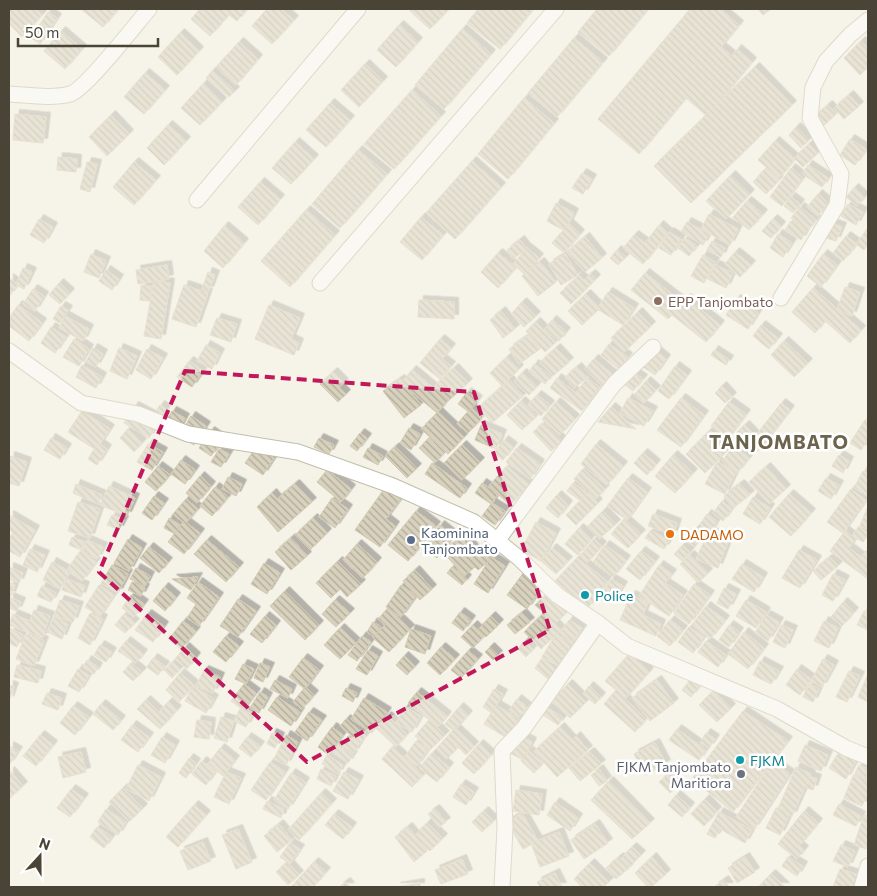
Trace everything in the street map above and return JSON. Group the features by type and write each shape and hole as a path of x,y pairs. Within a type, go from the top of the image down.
{"street":[{"path":"9,94 61,96 74,93 90,78 149,9"},
{"path":"198,200 358,9"},
{"path":"320,283 556,9"},
{"path":"781,298 837,205 841,174 810,118 813,86 826,61 850,34 868,20"},
{"path":"497,541 614,384 653,347"},
{"path":"9,350 81,403 138,414 188,434 298,452 402,490 474,522 520,560 556,595 598,623 627,646 777,708 846,748 868,757"},
{"path":"502,887 505,828 502,751 524,728 598,623"},
{"path":"862,887 868,866"}],"highlighted area":[{"path":"185,371 474,392 550,630 307,762 99,572"}],"building":[{"path":"9,9 35,9 42,15 22,37 9,24"},
{"path":"81,9 118,9 103,27"},
{"path":"200,9 229,9 232,11 210,36 191,19"},
{"path":"233,9 247,9 237,21 228,14"},
{"path":"267,9 281,9 294,20 272,44 252,26"},
{"path":"412,9 449,9 430,29 410,11"},
{"path":"478,9 533,9 500,49 467,23"},
{"path":"597,9 648,9 609,56 578,32"},
{"path":"690,9 720,9 739,25 721,47 732,56 737,49 752,62 707,116 686,98 639,154 598,119"},
{"path":"758,9 771,9 763,15"},
{"path":"48,12 57,18 40,44 31,38"},
{"path":"399,25 418,42 396,67 377,50"},
{"path":"462,29 491,54 444,109 415,85"},
{"path":"61,31 82,49 65,69 44,51"},
{"path":"180,33 199,51 177,75 158,57"},
{"path":"574,38 603,62 557,117 528,93"},
{"path":"861,41 868,49 868,67 860,75 844,58"},
{"path":"239,42 258,59 236,85 216,67"},
{"path":"365,64 383,81 359,107 341,90"},
{"path":"755,67 792,105 691,203 654,166"},
{"path":"212,71 235,91 229,97 206,78"},
{"path":"145,73 165,90 144,114 124,97"},
{"path":"203,84 222,102 200,125 181,108"},
{"path":"412,90 441,116 394,169 364,144"},
{"path":"849,95 859,106 844,119 834,108"},
{"path":"524,98 554,123 508,179 478,154"},
{"path":"330,103 350,120 326,147 306,130"},
{"path":"828,105 836,114 821,128 813,118"},
{"path":"15,114 46,117 43,143 13,140"},
{"path":"111,115 129,134 107,156 89,137"},
{"path":"168,125 186,141 164,165 147,148"},
{"path":"796,127 809,140 801,148 789,135"},
{"path":"850,139 866,149 855,165 840,155"},
{"path":"775,141 795,159 779,178 758,160"},
{"path":"295,142 314,159 291,184 272,168"},
{"path":"809,144 818,153 803,167 794,158"},
{"path":"358,150 387,174 340,228 312,204"},
{"path":"58,157 77,159 76,172 57,170"},
{"path":"472,161 501,187 455,239 426,213"},
{"path":"87,162 97,164 90,192 80,189"},
{"path":"134,162 156,180 134,205 113,187"},
{"path":"808,165 828,178 822,187 802,174"},
{"path":"766,168 779,180 766,194 753,182"},
{"path":"791,168 803,178 782,206 770,197"},
{"path":"582,173 592,179 583,194 572,188"},
{"path":"731,175 750,194 726,219 706,201"},
{"path":"260,182 280,199 258,225 238,207"},
{"path":"854,188 864,197 857,206 846,197"},
{"path":"818,194 828,203 818,216 807,207"},
{"path":"791,197 800,204 793,213 784,206"},
{"path":"747,201 763,214 749,230 733,217"},
{"path":"556,203 574,213 565,231 547,221"},
{"path":"848,204 863,212 856,225 841,216"},
{"path":"800,207 816,220 807,231 791,218"},
{"path":"306,210 335,235 290,287 261,261"},
{"path":"709,214 738,229 730,245 701,229"},
{"path":"421,217 443,235 422,260 400,242"},
{"path":"39,219 53,227 44,243 30,235"},
{"path":"773,219 781,226 771,238 762,231"},
{"path":"791,221 806,231 801,240 785,230"},
{"path":"687,222 709,234 703,245 681,232"},
{"path":"831,223 842,227 836,241 826,238"},
{"path":"569,224 580,234 564,253 552,243"},
{"path":"659,225 668,233 643,264 623,248 634,235 645,243"},
{"path":"224,226 244,243 223,268 204,251"},
{"path":"867,229 868,244 864,250 856,244"},
{"path":"669,232 681,239 671,255 659,248"},
{"path":"778,234 792,243 783,257 770,248"},
{"path":"846,236 857,244 843,261 833,253"},
{"path":"585,237 602,258 585,272 567,252"},
{"path":"685,238 697,246 689,256 678,248"},
{"path":"520,240 527,249 513,259 507,250"},
{"path":"712,241 725,248 721,257 707,250"},
{"path":"527,248 539,258 525,275 513,264"},
{"path":"617,250 626,257 618,265 610,258"},
{"path":"735,252 751,265 740,277 725,264"},
{"path":"498,253 516,268 498,288 481,272"},
{"path":"91,254 106,261 99,278 84,272"},
{"path":"565,254 578,275 561,285 549,264"},
{"path":"823,254 837,265 821,287 807,276"},
{"path":"703,255 715,262 704,283 691,276"},
{"path":"540,262 556,282 538,296 522,276"},
{"path":"167,265 169,279 138,284 136,270"},
{"path":"715,265 733,273 726,288 708,279"},
{"path":"23,268 32,272 24,289 16,285"},
{"path":"106,270 119,279 112,290 99,281"},
{"path":"208,272 215,275 209,291 202,289"},
{"path":"645,273 682,302 686,298 720,325 706,342 672,315 668,319 631,290"},
{"path":"591,274 596,279 571,304 560,293 579,275 584,280"},
{"path":"9,278 18,285 9,296"},
{"path":"154,281 170,283 161,339 144,336"},
{"path":"59,283 70,293 60,304 49,295"},
{"path":"141,285 151,286 150,301 140,300"},
{"path":"184,285 208,293 196,327 172,319"},
{"path":"845,287 860,292 852,316 837,310"},
{"path":"813,288 861,330 850,343 825,321 815,333 792,312"},
{"path":"33,289 44,296 35,311 23,304"},
{"path":"608,292 634,308 623,325 597,309"},
{"path":"586,294 600,308 582,325 568,311"},
{"path":"736,299 758,313 748,329 726,315"},
{"path":"419,300 454,302 454,319 418,317"},
{"path":"522,302 536,316 524,327 511,314"},
{"path":"18,305 42,323 29,341 9,326 9,318"},
{"path":"269,305 300,318 291,339 299,343 294,355 255,339"},
{"path":"61,306 68,310 60,323 53,319"},
{"path":"501,311 515,329 503,338 490,320"},
{"path":"638,312 651,326 624,352 611,338"},
{"path":"65,316 89,329 83,341 59,328"},
{"path":"217,318 237,324 231,342 210,335"},
{"path":"552,320 566,332 559,341 544,330"},
{"path":"536,322 556,342 545,352 526,331"},
{"path":"761,325 778,338 769,349 753,336"},
{"path":"51,327 66,337 55,353 41,343"},
{"path":"529,335 540,349 519,364 509,349"},
{"path":"74,339 89,349 79,366 63,357"},
{"path":"440,339 451,348 442,359 451,366 440,379 420,363"},
{"path":"784,341 808,363 794,377 771,355"},
{"path":"609,344 628,357 619,369 601,355"},
{"path":"206,345 220,353 212,369 197,361"},
{"path":"93,348 103,354 96,367 86,362"},
{"path":"119,348 137,356 127,379 110,371"},
{"path":"556,348 569,362 553,376 540,362"},
{"path":"147,349 163,358 151,379 136,370"},
{"path":"655,350 666,359 655,375 643,367"},
{"path":"714,350 729,360 726,365 711,355"},
{"path":"507,357 519,369 502,386 490,373"},
{"path":"594,359 613,375 603,386 585,369"},
{"path":"189,361 203,371 192,387 177,377"},
{"path":"534,364 551,376 545,384 529,372"},
{"path":"82,365 102,377 96,388 76,377"},
{"path":"675,366 687,375 669,399 658,391"},
{"path":"577,367 587,378 574,388 565,377"},
{"path":"454,368 468,383 448,401 434,386"},
{"path":"412,370 448,400 437,413 401,383"},
{"path":"333,372 344,383 339,387 346,394 338,402 320,384"},
{"path":"633,372 643,379 633,391 623,383"},
{"path":"522,373 537,386 529,395 514,382"},
{"path":"557,378 576,393 587,378 599,387 582,411 550,388"},
{"path":"400,379 421,405 404,418 383,391"},
{"path":"509,380 523,396 492,423 478,408"},
{"path":"646,381 656,390 644,403 634,395"},
{"path":"722,386 732,397 725,403 715,393"},
{"path":"467,392 478,400 469,412 458,404"},
{"path":"537,395 550,405 541,416 528,405"},
{"path":"628,398 653,411 644,426 620,413"},
{"path":"681,398 704,415 681,447 657,430"},
{"path":"521,401 537,416 522,430 507,415"},
{"path":"556,402 575,419 560,435 542,419"},
{"path":"729,402 746,414 728,438 711,426"},
{"path":"781,403 790,410 766,441 757,434"},
{"path":"160,405 166,409 149,438 124,423 134,406 153,416"},
{"path":"611,407 636,429 598,422"},
{"path":"471,408 482,418 468,433 457,424"},
{"path":"82,411 110,429 96,450 68,432"},
{"path":"172,411 185,418 175,436 162,428"},
{"path":"438,412 464,437 448,454 421,429"},
{"path":"191,416 206,426 194,445 179,436"},
{"path":"865,420 868,422 868,439 861,450 850,443"},
{"path":"544,423 562,441 551,451 533,432"},
{"path":"481,425 502,434 496,449 475,440"},
{"path":"745,425 764,445 754,454 735,434"},
{"path":"409,428 420,434 411,450 400,443"},
{"path":"128,429 142,443 134,452 120,438"},
{"path":"710,430 729,449 705,473 686,454"},
{"path":"210,431 223,440 211,456 199,448"},
{"path":"360,433 367,438 357,451 350,446"},
{"path":"51,438 67,448 60,459 44,450"},
{"path":"319,438 334,445 329,454 314,447"},
{"path":"429,438 444,453 435,463 419,448"},
{"path":"504,440 513,447 503,460 494,453"},
{"path":"98,443 107,449 97,465 88,459"},
{"path":"148,444 163,452 152,470 137,462"},
{"path":"596,444 623,466 607,485 581,464"},
{"path":"462,445 480,462 462,480 444,463"},
{"path":"257,446 274,458 263,475 245,463"},
{"path":"734,446 749,458 737,473 722,461"},
{"path":"395,447 417,468 407,478 385,456"},
{"path":"368,448 383,456 378,465 363,457"},
{"path":"517,448 540,464 530,479 506,462"},
{"path":"219,449 229,454 221,467 211,462"},
{"path":"643,453 656,464 647,475 634,463"},
{"path":"673,455 693,473 675,493 655,476"},
{"path":"839,455 849,461 843,473 832,466"},
{"path":"10,456 27,462 19,486 9,483"},
{"path":"181,460 195,470 185,484 171,474"},
{"path":"717,462 736,472 725,494 705,484"},
{"path":"432,463 467,488 460,498 425,474"},
{"path":"158,466 170,475 156,491 145,482"},
{"path":"507,466 529,485 510,505 489,486"},
{"path":"766,467 786,489 769,504 749,482"},
{"path":"583,469 605,489 596,499 574,479"},
{"path":"327,470 351,489 341,502 317,482"},
{"path":"863,471 868,474 868,496 854,488"},
{"path":"200,476 211,486 197,503 186,493"},
{"path":"228,477 242,484 236,496 222,489"},
{"path":"628,478 647,492 627,520 607,506"},
{"path":"826,478 839,485 831,499 818,491"},
{"path":"389,482 405,493 386,519 395,526 380,547 355,530"},
{"path":"482,483 498,494 492,503 505,511 495,525 482,516 491,504 475,493"},
{"path":"573,483 587,493 581,501 567,491"},
{"path":"76,484 102,495 98,504 73,493"},
{"path":"295,484 312,502 278,532 257,507 272,493 277,499"},
{"path":"740,484 750,495 733,508 724,496"},
{"path":"109,486 135,498 127,516 100,505"},
{"path":"215,487 228,497 212,516 200,506"},
{"path":"851,489 866,500 843,533 827,522"},
{"path":"588,493 598,503 576,525 566,515"},
{"path":"789,494 811,513 791,536 769,517"},
{"path":"557,495 568,505 558,518 546,508"},
{"path":"154,496 164,503 152,520 142,513"},
{"path":"753,497 770,508 760,524 743,514"},
{"path":"332,498 348,509 335,528 319,517"},
{"path":"186,499 198,509 185,524 173,514"},
{"path":"722,501 732,509 723,521 713,513"},
{"path":"78,502 100,509 90,538 68,531"},
{"path":"868,506 868,529 860,526"},
{"path":"416,511 436,526 408,561 388,545"},
{"path":"603,511 616,524 599,539 587,527"},
{"path":"653,514 677,523 673,535 648,526"},
{"path":"707,514 717,521 711,531 700,524"},
{"path":"9,515 35,530 20,557 9,551 9,539 13,532 9,530"},
{"path":"112,515 124,520 119,530 107,525"},
{"path":"169,518 180,525 175,534 164,528"},
{"path":"313,518 327,533 310,550 295,535"},
{"path":"624,519 641,534 628,548 611,534"},
{"path":"184,521 200,533 184,554 168,542"},
{"path":"536,522 556,533 541,561 521,550"},
{"path":"440,525 454,536 437,558 423,548"},
{"path":"859,526 868,535 863,542 856,538 849,548 861,557 868,551 868,579 830,551 845,531 852,536"},
{"path":"579,528 591,539 578,555 565,544"},
{"path":"695,529 703,536 695,547 686,541"},
{"path":"651,530 669,541 664,549 645,538"},
{"path":"709,531 729,540 718,568 696,559"},
{"path":"463,535 479,555 490,546 497,555 478,570 475,567 464,576 443,552"},
{"path":"72,537 85,542 81,550 69,545"},
{"path":"291,538 307,556 291,570 275,552"},
{"path":"128,539 142,548 129,571 114,563"},
{"path":"594,539 602,546 587,563 580,556"},
{"path":"87,540 103,547 97,559 82,552"},
{"path":"207,540 239,567 226,582 194,554"},
{"path":"357,544 377,562 363,578 343,560"},
{"path":"605,545 626,560 613,577 593,562"},
{"path":"683,545 690,552 682,561 674,554"},
{"path":"149,547 168,562 159,573 140,558"},
{"path":"552,548 568,561 556,574 541,561"},
{"path":"30,549 45,555 37,572 23,565"},
{"path":"799,550 817,560 800,588 782,578"},
{"path":"80,551 96,562 82,581 67,570"},
{"path":"641,551 655,561 640,580 626,569"},
{"path":"690,555 708,573 698,583 680,564"},
{"path":"491,557 505,566 488,593 474,584"},
{"path":"830,557 838,566 821,580 813,571"},
{"name":"Police","path":"577,558 607,581 588,608 555,581"},
{"path":"338,561 361,584 347,597 340,589 331,598 316,583"},
{"path":"52,562 70,572 60,589 43,580"},
{"path":"264,563 280,573 267,594 251,584"},
{"path":"742,564 763,577 754,592 732,579"},
{"path":"112,565 128,574 118,593 101,583"},
{"path":"659,565 672,574 665,583 683,595 669,616 639,596"},
{"path":"9,567 23,573 19,583 9,579"},
{"path":"452,567 467,579 462,585 447,573"},
{"path":"136,568 150,576 145,586 130,579"},
{"path":"415,570 432,589 420,600 403,581"},
{"path":"524,572 543,586 527,609 507,595"},
{"path":"833,574 845,580 833,601 822,595"},
{"path":"198,577 191,590 172,579"},
{"path":"66,579 85,586 81,597 62,590"},
{"path":"611,579 623,586 613,602 601,595"},
{"path":"9,582 15,585 11,596 9,595"},
{"path":"132,582 145,588 141,596 128,590"},
{"path":"198,582 219,597 199,626 187,618 196,604 187,598"},
{"path":"694,584 710,595 689,624 674,613"},
{"path":"99,585 114,595 100,616 85,607"},
{"path":"401,585 416,596 401,617 386,607"},
{"path":"42,586 56,593 51,602 37,596"},
{"path":"164,587 176,597 165,611 153,601"},
{"path":"724,588 736,594 728,609 717,603"},
{"path":"285,591 319,625 305,640 270,606"},
{"path":"547,594 566,613 555,624 561,630 541,649 524,632 544,613 535,605"},
{"path":"131,595 144,604 134,617 122,608"},
{"path":"631,595 648,603 643,615 661,624 656,636 620,620"},
{"path":"9,597 21,602 17,611 9,608"},
{"path":"238,599 256,611 238,637 220,626"},
{"path":"60,600 79,606 73,622 54,616"},
{"path":"335,600 350,613 336,627 322,614"},
{"path":"746,600 766,612 756,628 736,616"},
{"path":"843,602 854,612 842,626 831,617"},
{"path":"706,606 725,620 710,639 692,625"},
{"path":"388,608 410,629 389,652 373,638 385,625 378,619"},
{"path":"34,610 50,616 42,638 9,625 13,614 30,621"},
{"path":"864,611 868,613 868,630 857,625"},
{"path":"460,612 471,620 463,631 452,623"},
{"path":"90,613 103,619 90,645 78,638"},
{"path":"522,613 530,622 515,634 507,625"},
{"path":"124,614 135,623 125,633 115,625"},
{"path":"147,614 164,626 153,642 135,630"},
{"path":"766,615 779,622 768,641 755,633"},
{"path":"265,616 276,625 262,643 250,634"},
{"path":"491,616 499,624 486,637 478,629"},
{"path":"54,617 68,624 62,639 47,632"},
{"path":"569,620 582,628 573,642 560,633"},
{"path":"670,620 683,630 670,646 657,636"},
{"path":"183,621 196,631 181,649 169,639"},
{"path":"824,621 838,628 829,648 814,641"},
{"path":"373,622 381,627 374,637 367,632"},
{"path":"473,625 484,636 473,648 461,637"},
{"path":"729,625 739,632 729,647 719,640"},
{"path":"781,625 793,630 785,648 773,642"},
{"path":"689,627 704,637 693,653 678,642"},
{"path":"10,628 23,635 17,647 9,643"},
{"path":"340,628 356,643 340,659 324,645"},
{"path":"411,629 431,636 425,654 405,647"},
{"path":"744,632 764,648 748,669 728,654"},
{"path":"26,634 44,641 34,666 16,659"},
{"path":"556,634 574,644 560,667 542,657"},
{"path":"226,636 239,646 226,662 213,652"},
{"path":"362,636 371,642 357,661 348,655"},
{"path":"126,641 143,654 136,663 118,651"},
{"path":"525,641 533,649 526,657 518,649"},
{"path":"706,641 726,655 718,667 698,652"},
{"path":"100,645 112,652 106,662 94,655"},
{"path":"185,647 196,657 187,669 175,659"},
{"path":"441,647 455,659 440,675 427,663"},
{"path":"490,647 498,655 493,660 485,652"},
{"path":"368,650 378,656 367,675 356,669"},
{"path":"468,651 478,659 461,678 451,670"},
{"path":"629,654 649,672 625,699 646,719 635,732 604,704 616,690 605,681"},
{"path":"404,656 415,666 407,675 396,665"},
{"path":"153,658 165,666 158,675 147,667"},
{"path":"303,658 319,670 305,689 289,677"},
{"path":"542,658 556,670 548,679 535,668"},
{"path":"823,659 834,665 822,687 811,681"},
{"path":"87,660 98,667 94,674 83,667"},
{"path":"760,661 779,671 771,684 753,675"},
{"path":"173,662 180,669 172,678 164,670"},
{"path":"131,663 142,672 133,681 123,672"},
{"path":"260,663 270,667 263,682 254,678"},
{"path":"243,664 254,669 246,684 235,679"},
{"path":"17,665 41,671 38,683 14,677"},
{"path":"78,669 89,675 79,692 68,686"},
{"path":"797,669 811,679 800,695 786,685"},
{"path":"204,670 220,677 213,693 196,686"},
{"path":"849,671 860,676 847,702 836,697"},
{"path":"180,673 194,685 179,702 166,690"},
{"path":"696,673 704,680 691,697 682,690"},
{"path":"868,674 868,702 858,697"},
{"path":"275,680 292,689 288,698 270,689"},
{"path":"657,680 674,703 650,721 632,698"},
{"path":"244,684 256,693 243,710 231,701"},
{"path":"568,684 586,702 570,718 552,701"},
{"path":"809,684 819,689 813,702 803,697"},
{"path":"9,685 14,687 9,701"},
{"path":"193,686 214,699 206,713 185,701"},
{"path":"589,686 601,697 595,704 583,694"},
{"path":"305,687 314,695 302,709 293,702"},
{"path":"346,688 357,693 353,702 342,696"},
{"path":"494,689 503,694 492,713 483,707"},
{"path":"713,691 731,708 717,722 699,705"},
{"path":"260,692 268,697 259,713 250,708"},
{"path":"417,692 447,716 438,727 408,703"},
{"path":"47,693 62,698 58,710 42,704"},
{"path":"277,697 300,712 291,726 268,710"},
{"path":"364,698 387,712 372,733 351,719"},
{"path":"517,699 527,707 519,717 509,710"},
{"path":"146,700 159,712 168,702 177,710 160,729 137,709"},
{"path":"101,704 121,720 113,730 93,714"},
{"path":"496,705 519,719 507,738 484,724"},
{"path":"73,706 89,717 75,735 60,723"},
{"path":"545,706 563,718 558,725 540,713"},
{"path":"405,707 421,716 412,732 396,723"},
{"path":"459,707 468,715 454,731 445,724"},
{"path":"240,709 252,715 246,727 234,721"},
{"name":"FJKM","path":"743,711 788,741 733,812 692,779"},
{"path":"309,712 322,720 307,741 295,732"},
{"path":"387,716 407,734 396,747 376,728"},
{"path":"221,717 234,721 227,742 214,738"},
{"path":"346,719 366,736 360,743 340,726"},
{"path":"197,720 211,722 209,739 194,737"},
{"path":"429,720 445,735 430,750 415,736"},
{"path":"132,725 149,737 138,752 121,740"},
{"path":"332,727 343,735 328,755 318,747"},
{"path":"560,727 572,740 576,736 588,750 557,777 534,751"},
{"path":"455,728 474,746 466,755 458,747 447,759 436,749"},
{"path":"677,729 706,750 699,760 669,740"},
{"path":"272,733 280,737 275,748 267,744"},
{"path":"706,733 715,739 709,748 700,743"},
{"path":"40,735 53,745 36,766 23,756"},
{"path":"286,735 298,742 286,765 274,759"},
{"path":"519,735 532,742 523,760 510,753"},
{"path":"348,736 360,743 354,753 342,746"},
{"path":"162,737 175,745 165,763 151,755"},
{"path":"247,737 260,746 251,757 239,748"},
{"path":"416,741 428,750 417,766 404,758"},
{"path":"655,743 666,764 645,775 634,754"},
{"path":"479,744 491,755 474,774 462,763"},
{"path":"337,745 353,755 348,763 333,753"},
{"path":"805,745 828,755 821,771 798,761"},
{"path":"9,746 18,751 9,765"},
{"path":"392,747 423,775 412,787 382,759"},
{"path":"220,748 235,760 223,776 208,764"},
{"path":"841,749 857,759 846,779 829,768"},
{"path":"529,751 543,763 534,773 521,761"},
{"path":"81,752 86,772 63,778 58,757"},
{"path":"590,752 601,764 580,781 569,768"},
{"path":"432,753 449,767 437,782 419,768"},
{"path":"327,755 343,765 338,774 322,764"},
{"path":"189,758 196,763 186,778 179,773"},
{"path":"202,761 216,771 206,785 192,774"},
{"path":"270,762 285,772 266,800 251,790"},
{"path":"772,762 790,774 754,829 736,817"},
{"path":"138,765 161,777 149,801 126,789"},
{"path":"859,765 868,769 866,778 855,773"},
{"path":"796,767 811,774 792,816 778,809"},
{"path":"321,769 336,776 331,786 317,779"},
{"path":"599,769 607,781 599,786 591,775"},
{"path":"10,771 23,786 9,799 9,773"},
{"path":"226,772 241,778 229,804 214,797"},
{"path":"344,772 359,780 348,799 333,791"},
{"path":"291,773 305,782 288,809 274,800"},
{"path":"668,774 678,786 670,793 659,782"},
{"path":"854,774 868,780 868,791 862,806 844,798"},
{"path":"809,776 817,779 813,790 805,787"},
{"path":"609,781 650,823 632,839 591,800"},
{"path":"461,784 474,792 466,805 453,797"},
{"path":"123,788 143,808 129,822 109,802"},
{"path":"71,789 84,798 70,817 57,808"},
{"path":"516,790 542,794 539,815 513,811"},
{"path":"321,793 332,803 299,840 288,830"},
{"path":"676,795 690,807 682,817 668,805"},
{"path":"705,799 717,811 704,826 691,814"},
{"path":"267,801 284,809 281,818 263,809"},
{"path":"555,802 578,818 570,831 547,815"},
{"path":"839,804 861,816 856,826 833,815"},
{"path":"194,805 206,815 178,847 166,837"},
{"path":"776,808 790,814 780,835 766,828"},
{"path":"106,809 126,822 118,835 98,822"},
{"path":"435,809 446,822 439,827 428,814"},
{"path":"484,811 494,821 482,832 472,822"},
{"path":"804,811 818,823 799,846 804,850 797,859 778,844"},
{"path":"719,812 752,830 745,843 720,829 715,838 707,834"},
{"path":"522,813 538,841 523,849 507,822"},
{"path":"334,814 352,827 343,839 325,825"},
{"path":"864,815 868,816 868,842 866,849 854,845"},
{"path":"427,823 443,838 430,851 414,836"},
{"path":"279,824 292,840 277,852 264,836"},
{"path":"595,824 608,843 584,859 571,840"},
{"path":"97,827 112,837 104,848 90,837"},
{"path":"408,827 427,851 414,862 395,837"},
{"path":"238,829 252,862 236,869 222,835"},
{"path":"559,832 569,856 540,867 531,843"},
{"path":"203,842 211,861 188,870 180,851"},
{"path":"290,843 300,849 290,864 280,857"},
{"path":"841,845 855,851 848,867 833,861"},
{"path":"632,847 641,855 630,866 621,858"},
{"path":"619,857 629,868 616,879 606,868"},
{"path":"652,857 666,874 651,887 648,887 635,873"},
{"path":"745,857 755,872 737,883 728,868"},
{"path":"788,857 803,866 797,876 782,866"},
{"path":"462,859 468,874 441,884 435,870"},
{"path":"287,862 299,875 288,885 276,872"},
{"path":"314,862 326,872 313,887 291,887"},
{"path":"590,863 609,882 603,887 582,887 574,879"},
{"path":"840,869 859,875 854,887 833,887"},
{"path":"555,873 562,887 540,887 537,882"},
{"path":"771,874 785,887 758,887"},
{"path":"724,880 729,887 714,887"},
{"path":"346,882 350,887 339,887"},
{"path":"420,883 420,887 396,887"}],"place":[{"name":"EPP Tanjombato","path":"658,301"},
{"name":"DADAMO","path":"670,534"},
{"name":"Kaominina Tanjombato","path":"411,540"},
{"name":"Police","path":"585,595"},
{"name":"FJKM","path":"740,760"},
{"name":"FJKM Tanjombato Maritiora","path":"741,774"}],"district":[{"name":"TANJOMBATO","path":"779,441"}]}
